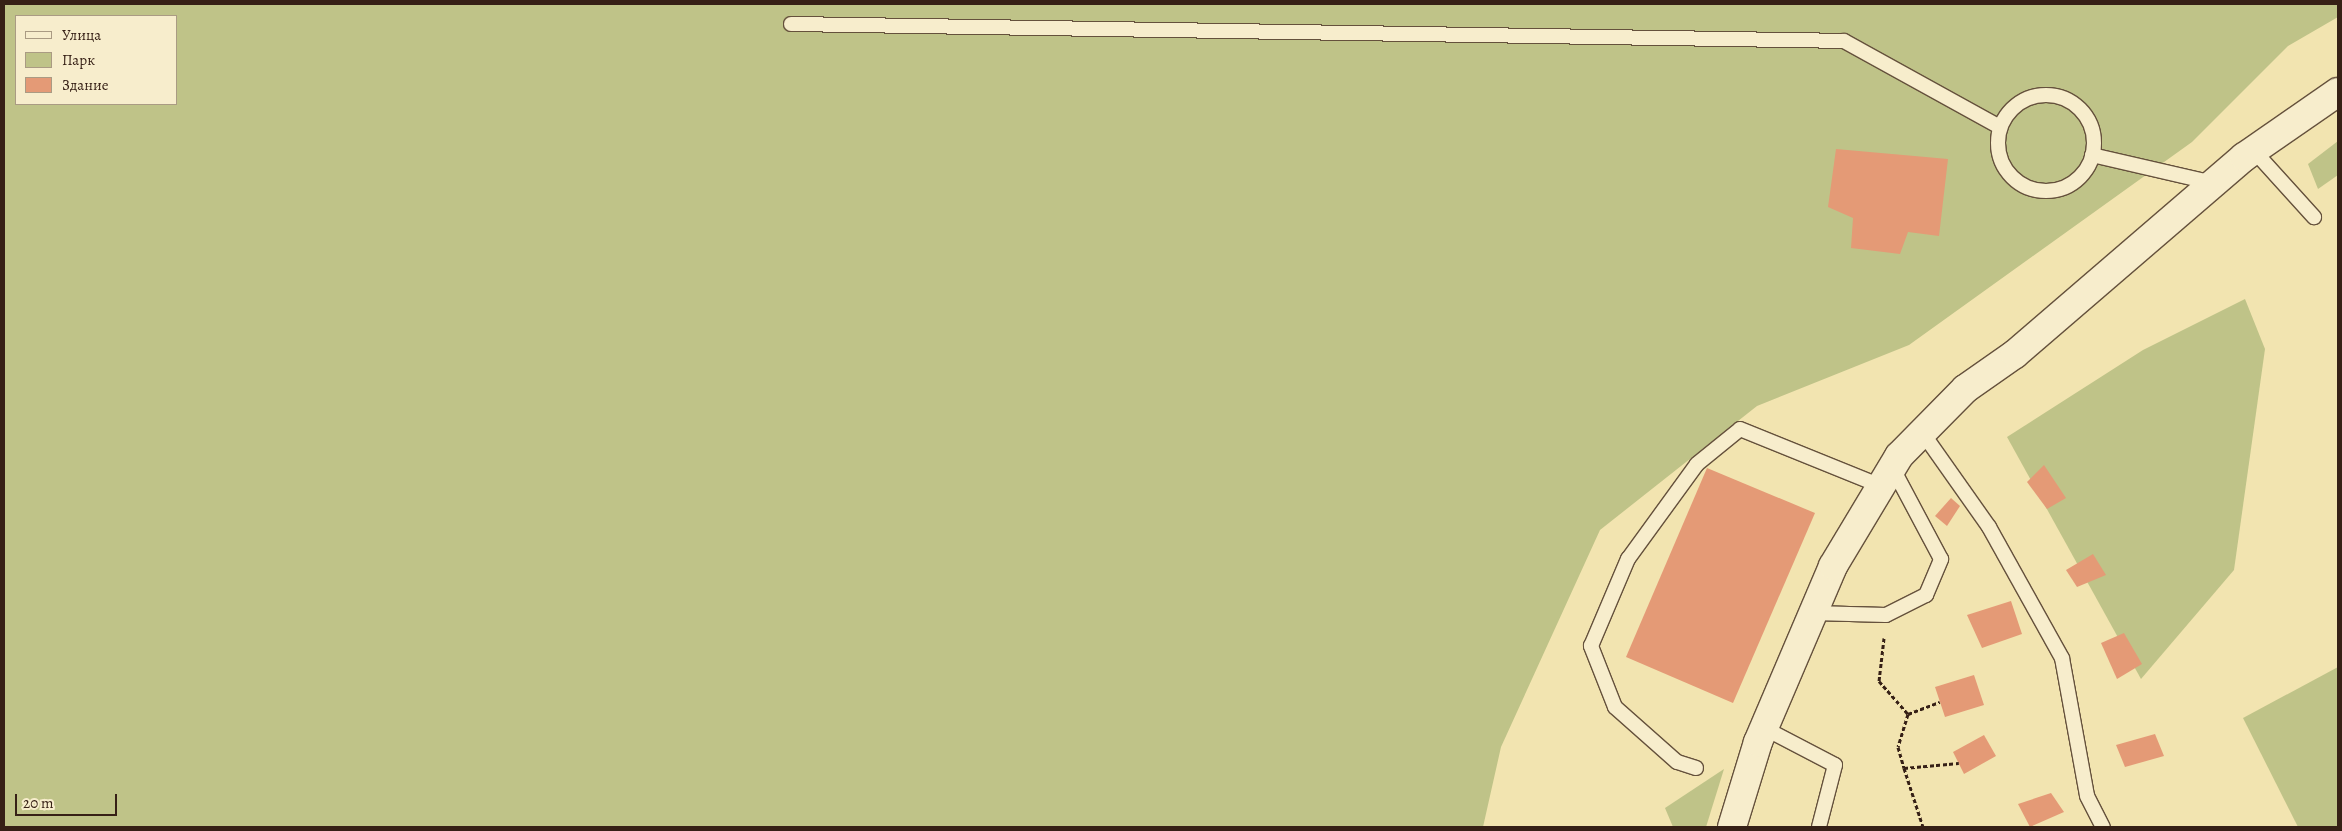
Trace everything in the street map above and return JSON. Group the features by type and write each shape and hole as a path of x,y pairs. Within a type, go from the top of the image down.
{"street":[{"path":"1732,827 1764,728 1833,566 1886,476 1922,432 1965,390 2015,354 2213,183 2338,92"}],"lane":[{"path":"791,24 1844,41 2000,127"},
{"path":"2033,96 2064,97 2088,117 2094,131 2092,155 2081,176 2068,186 2036,190 2008,173 1998,151 2000,127 2019,102 2033,96"},
{"path":"2254,152 2314,217"},
{"path":"2092,155 2213,183"},
{"path":"1696,768 1677,762 1616,707 1591,646 1628,559 1697,464 1740,429 1886,476 1941,559 1926,595 1886,615 1813,613"},
{"path":"1922,432 1989,527 2062,658 2087,796 2103,827"},
{"path":"1764,728 1835,765 1819,827"}],"path":[{"path":"1886,615 1879,681 1908,714"},
{"path":"1908,714 1940,702"},
{"path":"1908,714 1898,747 1923,827"},
{"path":"1904,768 1958,763"}],"green space":[{"path":"4,4 2338,4 2338,17 2288,46 2192,142 1909,345 1757,406 1600,530 1501,747 1483,827 4,827"},
{"path":"2338,141 2338,175 2318,189 2308,164"},
{"path":"2245,299 2265,349 2234,570 2141,679 2007,437 2143,350"},
{"path":"2338,667 2338,827 2298,827 2243,718"},
{"path":"1724,769 1706,827 1673,827 1665,808"}],"building":[{"path":"1836,149 1948,159 1939,236 1908,232 1900,254 1851,248 1853,218 1828,207"},
{"path":"2044,465 2066,498 2047,509 2027,482"},
{"path":"1707,468 1815,513 1733,703 1626,657"},
{"path":"1951,498 1960,506 1947,526 1935,516"},
{"path":"2093,554 2106,575 2077,587 2066,570"},
{"path":"2011,601 2022,634 1982,648 1967,615"},
{"path":"2124,633 2142,664 2117,679 2101,643"},
{"path":"1974,675 1984,705 1945,717 1935,687"},
{"path":"2155,734 2164,756 2125,767 2116,745"},
{"path":"1984,735 1996,756 1964,774 1953,752"},
{"path":"2051,793 2064,812 2030,827 2018,804"}]}
